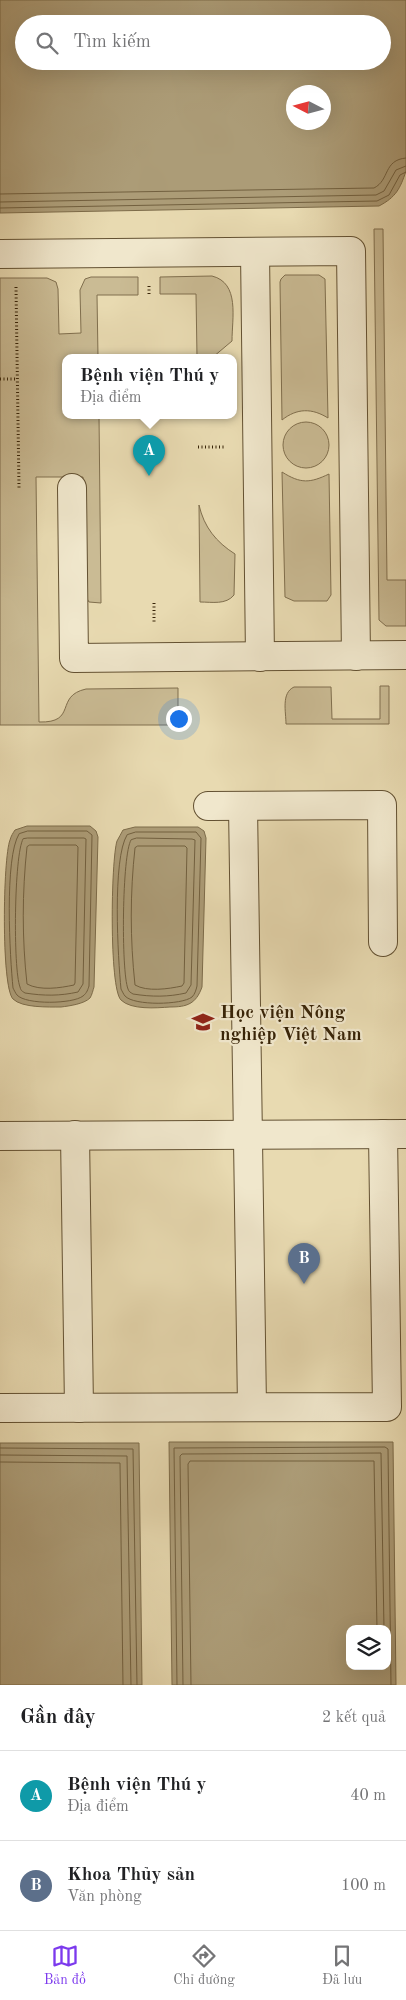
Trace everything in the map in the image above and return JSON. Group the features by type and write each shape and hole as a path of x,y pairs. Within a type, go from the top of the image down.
{"lane":[{"path":"8,254 351,251 356,656"},
{"path":"255,252 260,657"},
{"path":"72,488 74,658 406,656"},
{"path":"208,806 382,805 384,942"},
{"path":"243,806 252,1407"},
{"path":"0,1136 395,1134 387,1407 0,1408"},
{"path":"75,1135 79,1408"}],"path":[{"path":"8,254 17,379 19,488"},
{"path":"0,379 17,379"}],"shaded area":[{"path":"374,229 383,229 387,580 406,580 406,626 386,626 379,620"},
{"path":"285,275 319,275 325,279 328,418 316,412 299,411 282,420 280,282"},
{"path":"212,276 221,280 231,294 233,312 232,341 217,354 197,354 196,294 160,294 160,277"},
{"path":"91,277 138,277 138,295 97,295 98,354 62,354 62,419 99,419 101,603 89,602 85,595 83,477 36,477 39,722 58,718 63,714 71,697 76,692 86,689 178,688 178,725 0,725 0,278 47,278 56,282 58,289 59,334 81,333 80,290 85,279"},
{"path":"302,422 310,422 319,426 325,432 329,445 325,458 319,464 310,468 302,468 293,464 287,458 283,449 283,441 287,432 293,426"},
{"path":"282,472 295,479 306,481 329,474 331,595 327,601 294,601 285,597"},
{"path":"199,505 204,520 212,533 235,554 234,595 223,602 200,602"},
{"path":"380,686 389,686 389,724 286,724 286,698 287,694 294,687 331,687 332,719 380,719"}],"water":[{"path":"0,0 406,0 406,171 397,192 379,206 0,213"},
{"path":"27,826 90,826 96,831 98,837 94,987 90,998 80,1003 61,1007 23,1004 13,999 9,989 6,971 4,921 8,851 10,839 15,830"},
{"path":"135,827 198,827 204,831 206,838 202,987 194,1001 186,1005 158,1008 137,1007 121,1000 117,991 114,973 112,923 115,853 117,841 123,830"},
{"path":"169,1442 393,1442 396,1685 172,1685"},
{"path":"0,1443 139,1443 142,1685 0,1685"}],"place":[{"name":"Bệnh viện Thú y","path":"149,476"},
{"name":"Học viện Nông nghiệp Việt Nam","path":"203,1022"},
{"name":"Khoa Thủy sản","path":"304,1284"}]}
